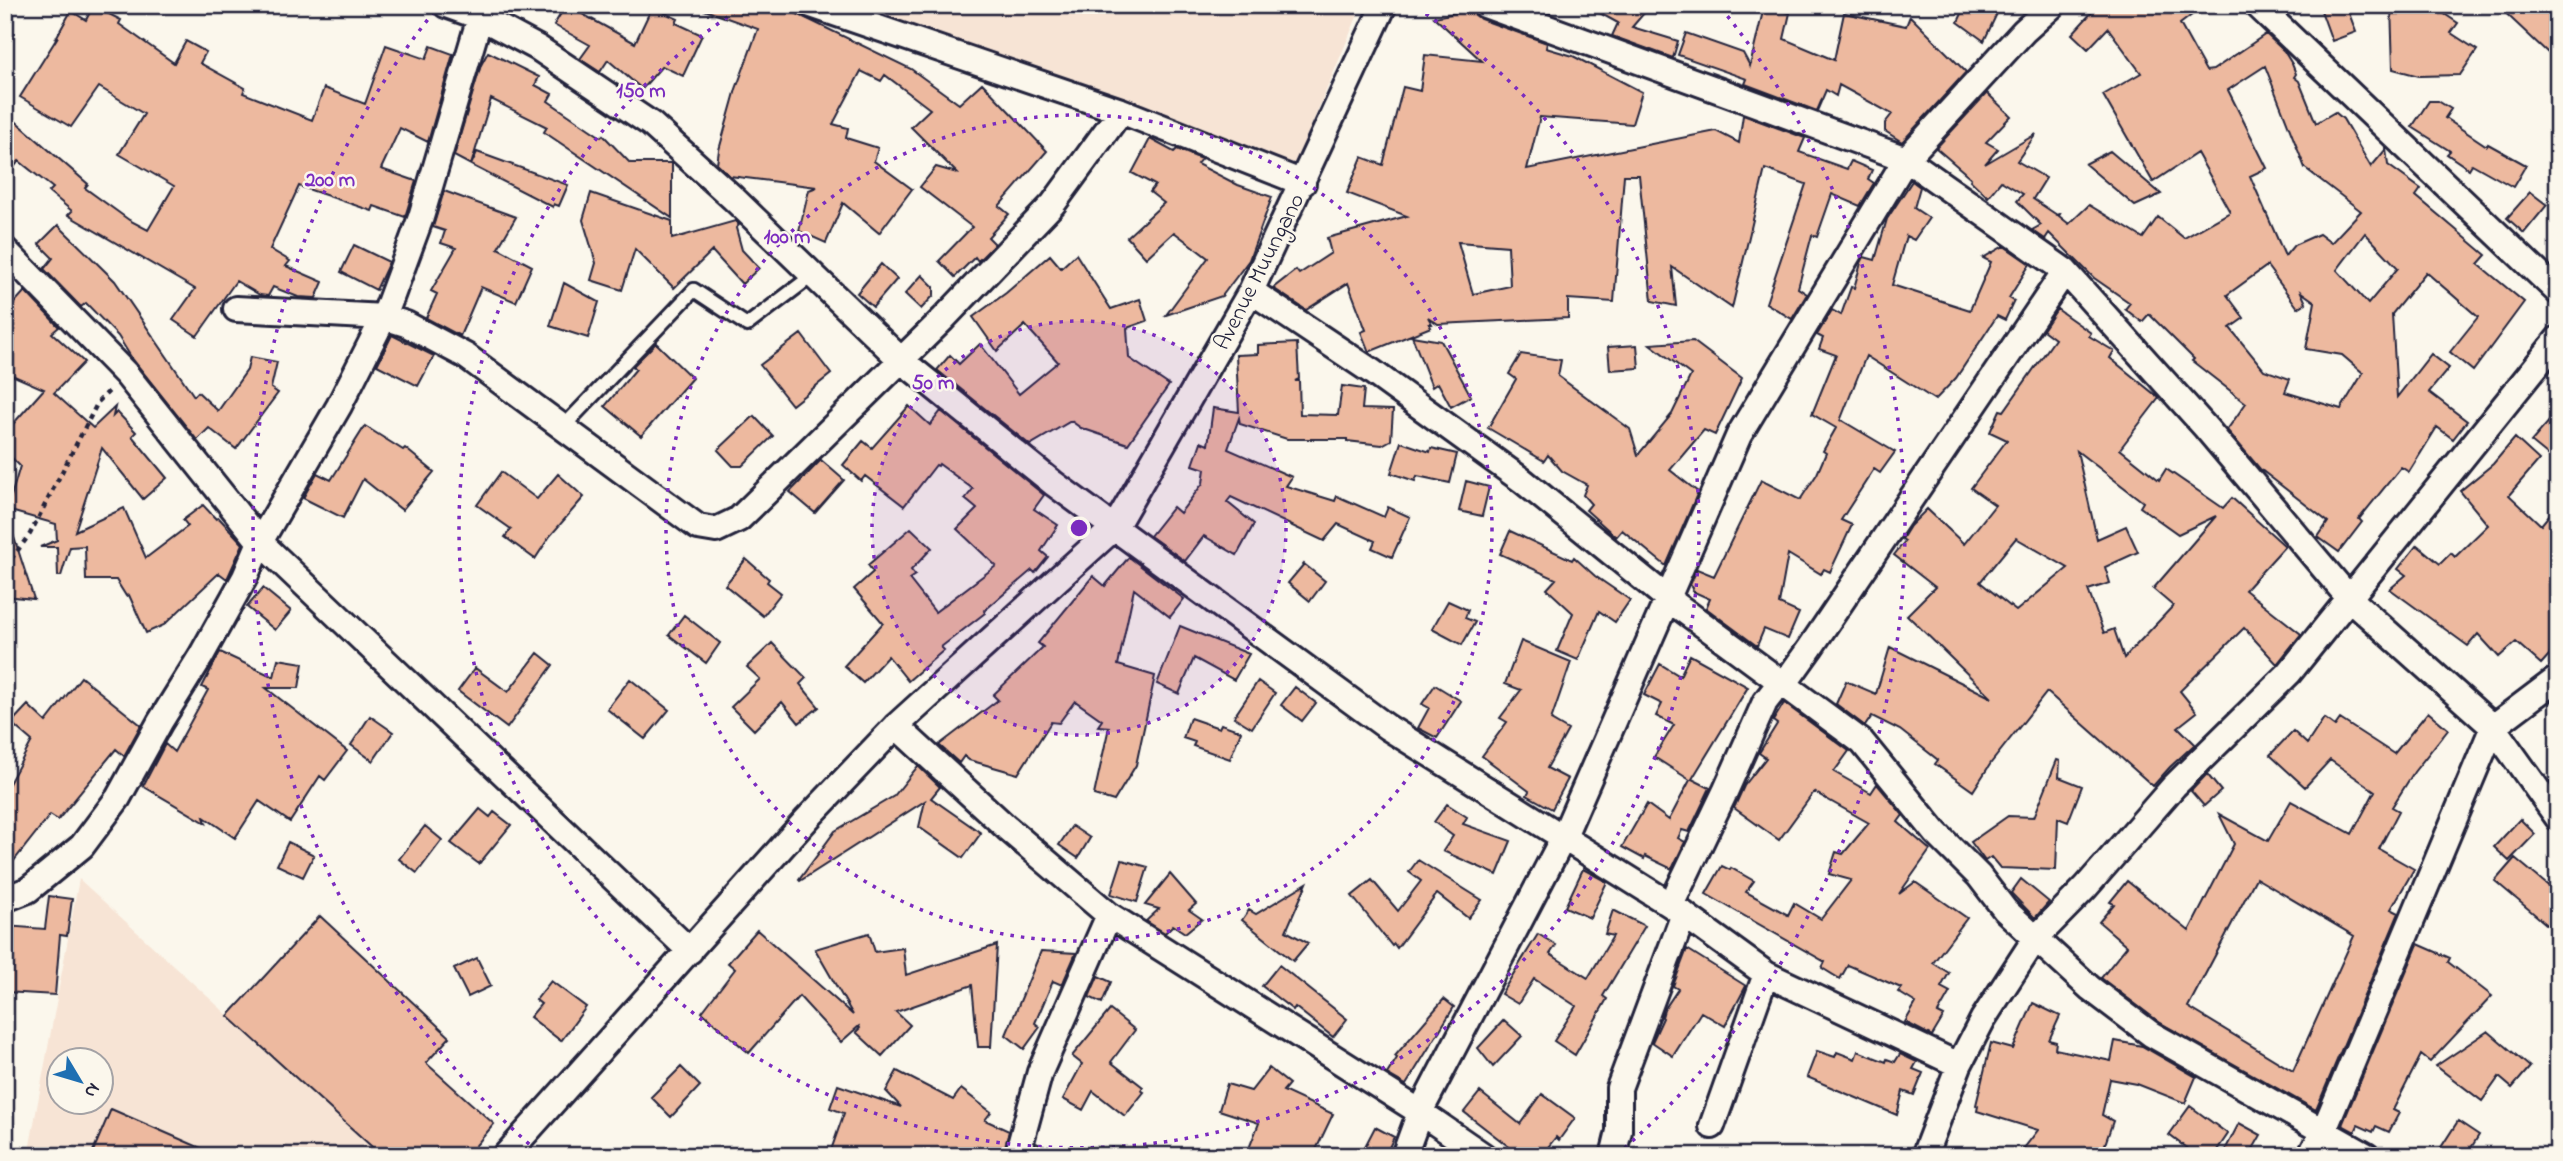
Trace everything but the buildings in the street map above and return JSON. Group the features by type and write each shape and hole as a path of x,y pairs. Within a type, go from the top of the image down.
{"street":[{"path":"446,5 480,17 538,48 651,124 733,198 901,360 1053,483 1387,726 1678,909 1766,974 1959,1065"},
{"path":"811,5 1121,111 1303,183"},
{"name":"Avenue Muungano","path":"505,1156 807,820 896,726 1115,527 1251,291 1384,5"},
{"path":"1485,5 1906,159 2065,271 2206,428 2349,598 2493,727 2558,818"},
{"path":"1404,1156 1420,1112 1563,838 1739,435 1906,159 2024,31 2053,5"},
{"path":"2257,5 2558,292"},
{"path":"5,899 28,890 82,846 118,798 339,406 384,317 421,217 480,17"},
{"path":"236,309 384,317 406,324 466,356 698,527 716,530 738,519 901,360 1053,204 1121,111"},
{"path":"5,250 126,374 260,542 690,951"},
{"path":"1613,1156 1619,1131 1619,1087 1678,909 1759,714 1772,693 1785,683 1912,500 2065,271"},
{"path":"1251,291 1371,371 1523,481 1667,598 1862,742 1936,833 1979,876 2005,910 2090,988 2151,1034 2367,1156"},
{"path":"1924,1156 1959,1065 1983,1020 2035,939 2086,887 2174,786 2289,673 2558,339"},
{"path":"2310,1156 2325,1130 2493,727 2558,677"},
{"path":"896,726 1007,828 1109,915 1420,1112 1484,1156"},
{"path":"1017,1156 1040,1072 1109,915"},
{"path":"1712,1126 1766,974"}],"lane":[{"path":"563,427 694,290 747,326 813,275"}],"path":[{"path":"5,567 30,534 98,402 126,374"}],"shaded area":[{"path":"842,5 1362,5 1294,167"},
{"path":"79,879 382,1156 28,1156 46,1058 46,1116 116,1116 116,1046 48,1046"}]}
